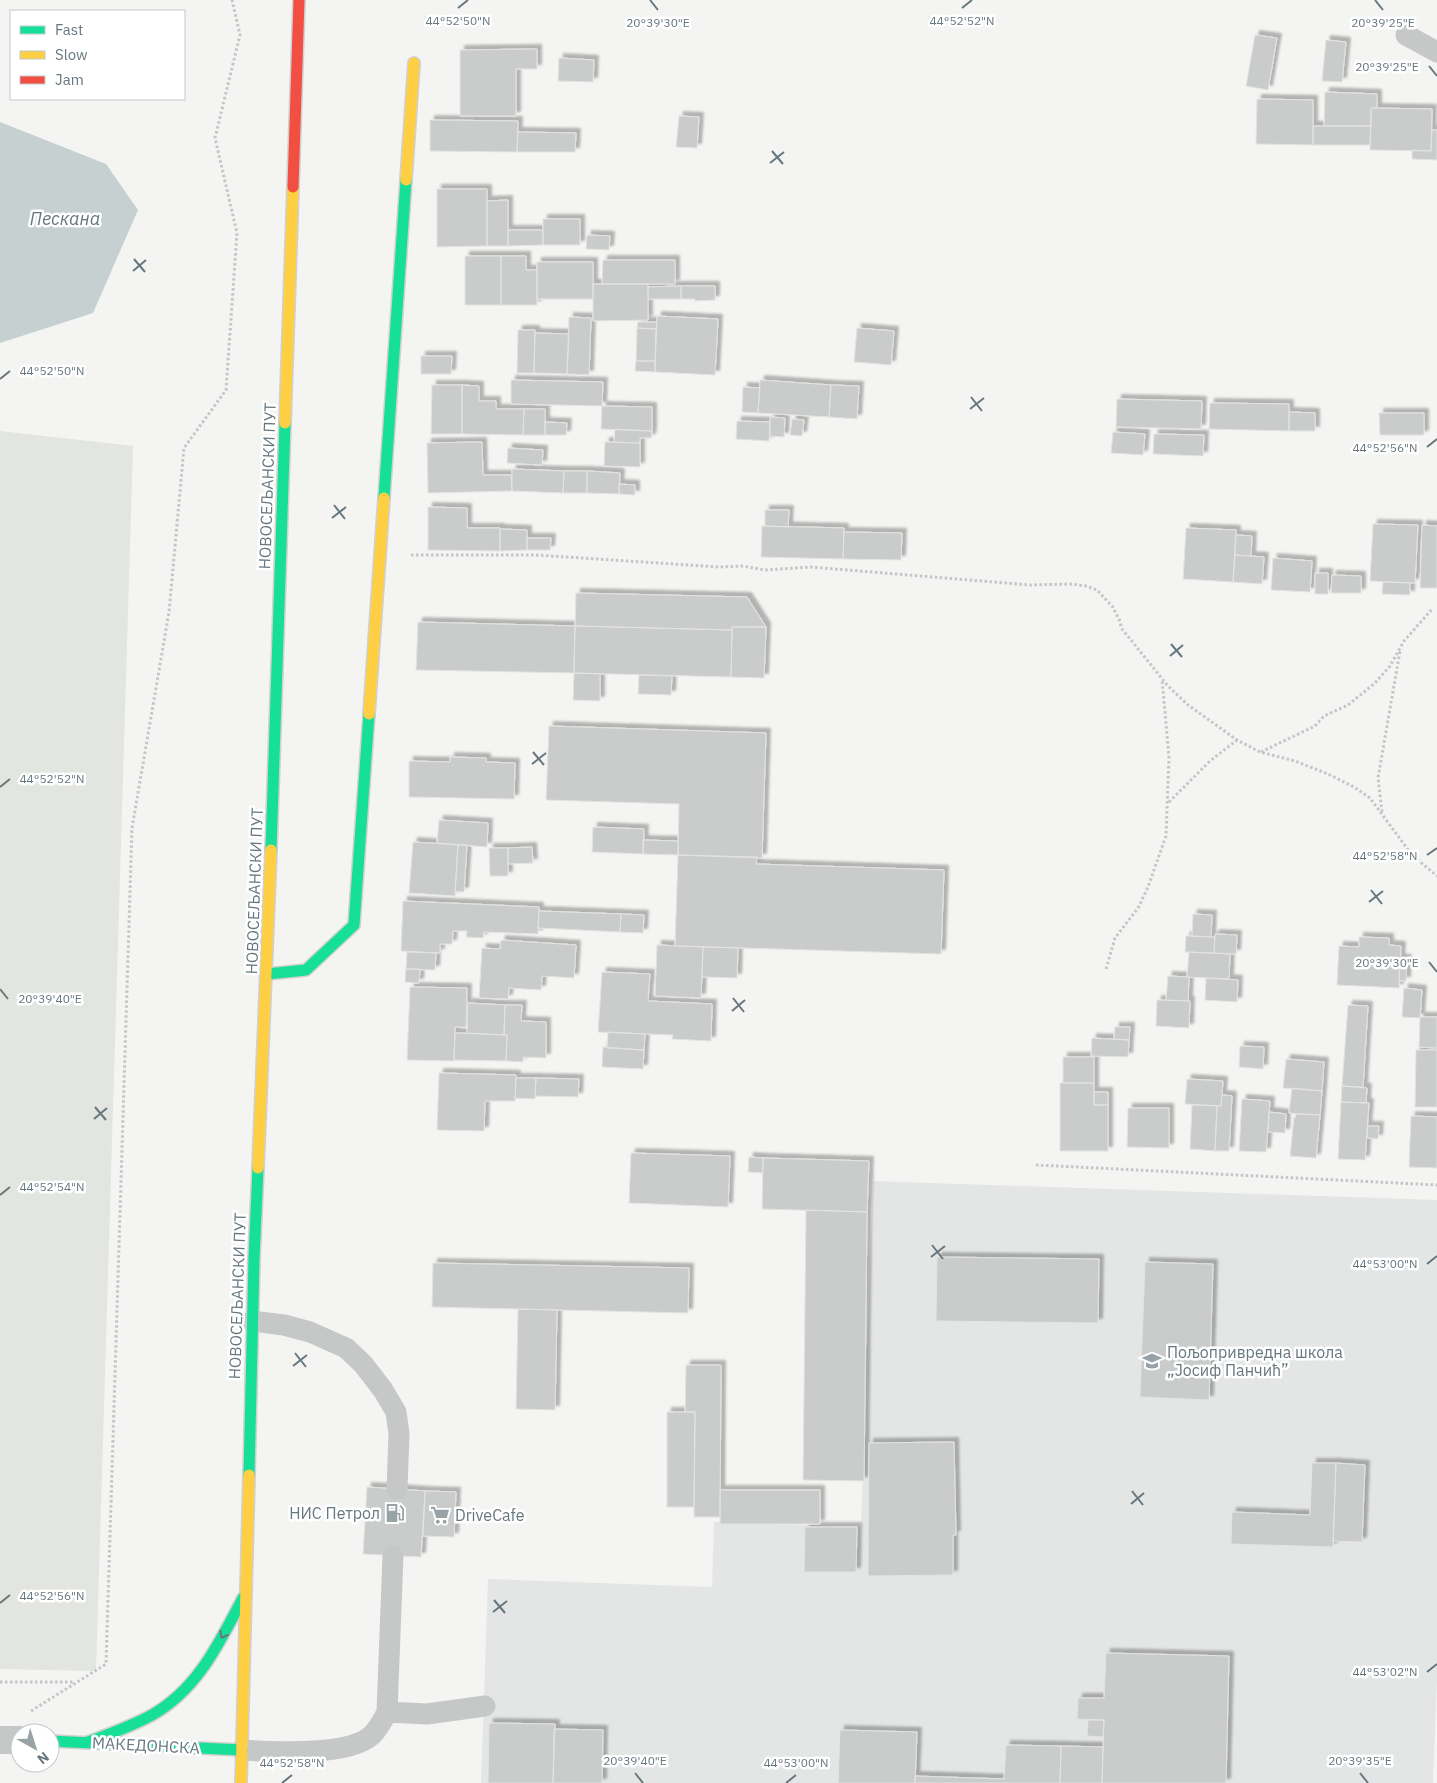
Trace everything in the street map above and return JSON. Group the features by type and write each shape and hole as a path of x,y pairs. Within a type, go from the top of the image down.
{"main road":[{"name":"НОВОСЕЉАНСКИ ПУТ","path":"241,1783 254,1259 267,974 299,0"},
{"path":"267,974 306,970 354,925 414,63"},
{"path":"88,1742 140,1721 163,1709 185,1691 206,1665 246,1592"},
{"name":"МАКЕДОНСКА","path":"60,1741 242,1750"}],"lane":[{"path":"1406,35 1437,52"},
{"path":"252,1322 284,1325 310,1332 346,1348 363,1364 383,1390 396,1412 399,1434 397,1489"},
{"path":"242,1750 286,1753 332,1749 361,1743 380,1726 386,1712 393,1556"},
{"path":"386,1712 427,1714 485,1706"}],"path":[{"path":"28,1713 106,1664 132,828 169,612 184,448 226,390 237,234 215,138 240,35 232,0"},
{"path":"380,555 536,555 719,567 742,566 765,570 811,567 1030,585 1070,584 1086,586 1097,590 1112,606 1122,629 1162,679 1188,705 1236,740 1260,752 1294,761 1328,774 1354,787 1370,798 1412,855 1437,876"},
{"path":"1260,752 1315,726 1324,716 1348,705 1374,683 1390,666 1404,641 1433,608"},
{"path":"1382,814 1378,778 1400,647"},
{"path":"1106,969 1115,938 1138,908 1148,887 1166,836 1169,756 1162,679"},
{"path":"1168,803 1210,761 1236,740"},
{"path":"1036,1165 1437,1185"},
{"path":"0,1682 76,1682"}],"shaded area":[{"path":"0,431 133,446 96,1671 0,1669"},
{"name":"Пољопривредна школа „Јосиф Панчић”","path":"873,1181 1437,1200 1437,1679 1433,1783 481,1783 488,1579 712,1587 714,1522 861,1527"}],"water":[{"name":"Пескана","path":"0,122 106,164 138,210 93,313 0,343"}],"building":[{"path":"1255,35 1277,38 1268,90 1246,86"},
{"path":"1326,40 1346,42 1342,82 1322,81"},
{"path":"537,49 537,69 516,69 516,116 460,116 460,50"},
{"path":"559,58 594,60 593,82 558,81"},
{"path":"1325,92 1377,94 1377,108 1371,108 1371,126 1324,126"},
{"path":"1257,99 1313,100 1313,145 1256,144"},
{"path":"1371,108 1432,109 1431,151 1370,150"},
{"path":"679,116 699,117 697,148 676,147"},
{"path":"430,120 518,121 517,152 430,151"},
{"path":"1313,126 1371,126 1370,145 1313,145"},
{"path":"1432,130 1437,130 1437,160 1412,159 1412,150 1431,151"},
{"path":"518,132 576,133 575,152 517,152"},
{"path":"437,189 487,189 487,246 437,247"},
{"path":"508,200 508,246 487,246 487,201"},
{"path":"543,219 580,219 580,245 543,245"},
{"path":"508,230 543,230 543,245 508,246"},
{"path":"587,235 610,236 609,250 586,249"},
{"path":"465,256 501,256 501,305 465,305"},
{"path":"501,256 526,256 526,270 537,270 537,305 501,305"},
{"path":"603,260 675,260 675,284 602,284"},
{"path":"537,262 593,262 593,299 537,299"},
{"path":"593,284 648,284 648,320 593,321"},
{"path":"681,286 715,286 715,300 695,301 695,299 681,299"},
{"path":"681,286 681,299 648,299 648,287"},
{"path":"657,316 718,319 715,375 655,372"},
{"path":"569,317 591,318 589,375 567,374"},
{"path":"638,322 657,322 656,329 637,328"},
{"path":"637,328 656,329 655,361 636,361"},
{"path":"857,328 894,331 891,365 854,362"},
{"path":"518,330 535,330 534,373 517,373"},
{"path":"535,333 569,334 567,374 534,373"},
{"path":"421,356 452,356 451,374 421,374"},
{"path":"636,361 655,361 655,372 635,371"},
{"path":"511,380 603,382 602,406 511,404"},
{"path":"760,380 831,385 829,417 758,413"},
{"path":"432,385 462,385 462,434 431,434"},
{"path":"462,385 479,386 479,401 496,401 496,409 524,409 523,435 462,434"},
{"path":"831,385 859,386 857,419 829,417"},
{"path":"743,387 760,388 758,413 742,412"},
{"path":"1117,399 1202,401 1201,429 1116,427"},
{"path":"1210,403 1289,404 1289,431 1209,429"},
{"path":"602,406 652,407 652,431 601,429"},
{"path":"524,409 545,409 545,435 523,435"},
{"path":"1289,412 1315,413 1315,431 1289,431"},
{"path":"1379,413 1424,413 1424,435 1380,435"},
{"path":"770,417 785,418 784,437 770,436"},
{"path":"792,419 804,420 802,436 790,435"},
{"path":"737,421 770,422 769,441 736,439"},
{"path":"545,422 567,423 566,435 545,435"},
{"path":"615,429 652,431 651,438 640,438 640,443 614,442"},
{"path":"1113,432 1145,434 1143,455 1111,453"},
{"path":"1154,434 1204,435 1203,456 1153,454"},
{"path":"482,442 483,475 511,475 512,491 428,493 427,443"},
{"path":"605,442 640,443 640,467 604,466"},
{"path":"508,448 543,450 542,465 507,463"},
{"path":"512,469 564,471 563,493 512,491"},
{"path":"564,471 587,471 587,493 563,493"},
{"path":"587,471 620,473 619,494 587,493"},
{"path":"619,484 635,485 635,495 619,494"},
{"path":"428,507 467,508 467,528 500,528 500,551 428,550"},
{"path":"765,510 789,510 788,527 765,526"},
{"path":"1373,524 1418,525 1415,583 1370,581"},
{"path":"1422,525 1437,526 1437,588 1420,588"},
{"path":"762,526 844,528 843,559 761,557"},
{"path":"1186,528 1236,530 1233,582 1183,579"},
{"path":"500,529 527,530 527,550 500,551"},
{"path":"844,532 902,533 901,560 843,559"},
{"path":"1236,535 1252,536 1251,556 1235,555"},
{"path":"527,538 551,538 550,550 527,550"},
{"path":"1235,555 1264,557 1262,584 1233,582"},
{"path":"1273,558 1312,561 1310,592 1271,590"},
{"path":"1315,573 1328,573 1328,594 1315,594"},
{"path":"1332,575 1361,576 1361,593 1331,593"},
{"path":"1383,582 1410,583 1410,595 1382,594"},
{"path":"576,593 747,597 766,627 732,627 732,630 575,626"},
{"path":"418,622 575,626 574,673 416,670"},
{"path":"575,626 732,630 731,677 574,673"},
{"path":"732,627 766,627 764,678 731,677"},
{"path":"574,673 600,674 600,701 573,700"},
{"path":"639,675 672,676 671,695 638,694"},
{"path":"549,726 766,733 762,858 678,855 679,804 546,800"},
{"path":"450,757 486,758 486,762 515,763 514,799 409,797 409,761 450,762"},
{"path":"439,820 488,823 487,847 437,843"},
{"path":"593,827 644,829 643,854 592,852"},
{"path":"643,840 678,841 678,855 643,854"},
{"path":"413,842 458,845 455,896 409,893"},
{"path":"458,845 467,845 464,892 455,891"},
{"path":"532,847 533,863 508,864 508,848"},
{"path":"489,848 508,848 508,876 490,876"},
{"path":"678,855 757,857 756,864 944,870 941,954 675,946"},
{"path":"403,901 539,907 538,934 484,932 483,938 466,937 467,931 453,931 452,944 440,944 440,953 401,951"},
{"path":"539,911 621,914 620,932 538,928"},
{"path":"621,914 644,915 643,933 620,932"},
{"path":"1193,914 1212,915 1211,937 1192,936"},
{"path":"1215,934 1237,935 1236,954 1214,953"},
{"path":"1186,936 1215,937 1214,953 1185,952"},
{"path":"1359,937 1389,938 1389,945 1401,946 1399,988 1337,985 1339,946 1359,947"},
{"path":"501,940 576,945 574,978 542,976 541,990 509,988 508,999 479,998 482,948 500,949"},
{"path":"657,945 703,947 701,998 655,996"},
{"path":"703,947 738,948 737,978 702,977"},
{"path":"407,952 436,953 435,970 406,969"},
{"path":"1189,952 1230,954 1229,979 1187,977"},
{"path":"1400,959 1407,959 1406,981 1399,981"},
{"path":"406,969 420,969 419,983 405,982"},
{"path":"602,972 650,974 648,1001 712,1004 711,1041 672,1039 673,1035 598,1032"},
{"path":"1168,976 1189,977 1188,1001 1166,1000"},
{"path":"1206,978 1238,980 1237,1002 1205,1000"},
{"path":"410,987 467,988 466,1027 455,1027 454,1061 407,1060"},
{"path":"1404,988 1422,990 1420,1018 1402,1017"},
{"path":"1157,1000 1190,1001 1189,1028 1156,1026"},
{"path":"468,1003 505,1005 504,1035 467,1033"},
{"path":"505,1005 522,1005 521,1021 546,1022 546,1058 523,1057 523,1062 506,1061 507,1035 504,1035"},
{"path":"1348,1005 1368,1006 1363,1087 1342,1086"},
{"path":"1420,1017 1437,1017 1437,1048 1419,1047"},
{"path":"1115,1027 1130,1027 1129,1040 1114,1039"},
{"path":"608,1032 645,1034 644,1050 607,1048"},
{"path":"455,1033 507,1035 506,1061 454,1060"},
{"path":"1092,1038 1129,1040 1128,1057 1091,1056"},
{"path":"1240,1046 1264,1047 1263,1069 1239,1067"},
{"path":"603,1047 644,1050 643,1069 602,1067"},
{"path":"1416,1050 1437,1050 1437,1107 1415,1107"},
{"path":"1063,1057 1094,1057 1094,1083 1063,1083"},
{"path":"1286,1059 1324,1062 1322,1091 1283,1088"},
{"path":"439,1073 516,1075 515,1101 485,1101 484,1131 437,1130"},
{"path":"516,1078 536,1078 535,1099 515,1098"},
{"path":"536,1078 579,1079 578,1097 535,1096"},
{"path":"1187,1079 1223,1081 1221,1106 1185,1104"},
{"path":"1060,1083 1094,1083 1094,1105 1108,1105 1108,1151 1060,1151"},
{"path":"1342,1086 1367,1088 1366,1103 1341,1102"},
{"path":"1292,1088 1322,1091 1320,1115 1289,1113"},
{"path":"1094,1092 1108,1092 1108,1105 1094,1105"},
{"path":"1222,1095 1232,1096 1229,1151 1215,1151 1217,1106 1221,1106"},
{"path":"1242,1099 1270,1101 1266,1152 1239,1151"},
{"path":"1341,1102 1369,1103 1365,1160 1338,1159"},
{"path":"1192,1105 1217,1106 1215,1151 1190,1149"},
{"path":"1128,1108 1169,1108 1169,1148 1127,1147"},
{"path":"1269,1112 1286,1114 1285,1133 1268,1132"},
{"path":"1296,1114 1320,1115 1316,1158 1290,1156 1294,1117"},
{"path":"1411,1116 1437,1117 1437,1168 1409,1167"},
{"path":"1368,1126 1379,1126 1378,1139 1367,1138"},
{"path":"631,1153 730,1156 728,1207 629,1203"},
{"path":"749,1157 763,1158 763,1173 748,1172"},
{"path":"763,1158 869,1161 867,1212 762,1209"},
{"path":"806,1210 867,1212 864,1481 803,1480"},
{"path":"937,1257 1099,1259 1098,1323 936,1321"},
{"path":"1145,1262 1213,1264 1209,1400 1140,1397"},
{"path":"433,1263 689,1268 688,1313 432,1307"},
{"path":"518,1309 557,1310 555,1410 516,1409"},
{"path":"686,1365 721,1365 720,1517 694,1517 695,1412 685,1412"},
{"path":"667,1412 695,1412 694,1507 667,1507"},
{"path":"954,1442 956,1535 953,1535 953,1575 868,1576 869,1443"},
{"path":"1312,1463 1336,1463 1333,1547 1231,1544 1232,1512 1310,1515"},
{"path":"1336,1463 1365,1465 1362,1542 1333,1541"},
{"name":"НИС Петрол","path":"367,1487 425,1491 421,1557 363,1554"},
{"path":"720,1490 820,1490 820,1524 720,1524"},
{"path":"425,1491 456,1492 454,1537 423,1536"},
{"path":"805,1527 857,1527 856,1572 804,1572"},
{"path":"1106,1653 1229,1656 1226,1783 1102,1783 1104,1720 1077,1719 1078,1698 1104,1698"},
{"path":"1088,1720 1104,1720 1103,1737 1087,1736"},
{"path":"489,1723 555,1724 553,1783 488,1783"},
{"path":"554,1729 603,1730 602,1783 553,1783"},
{"path":"840,1730 917,1732 915,1783 838,1783"},
{"path":"1006,1745 1061,1746 1060,1783 915,1783 915,1776 1004,1779"},
{"path":"1061,1746 1103,1747 1102,1783 1060,1783"}],"traffic: fast":[{"path":"384,498 406,180"},
{"path":"271,850 285,423"},
{"path":"267,974 306,970 354,925 369,714"},
{"path":"249,1475 258,1168"},
{"path":"88,1742 152,1715 182,1692 206,1664 243,1598"},
{"path":"60,1741 242,1750"}],"traffic: slow":[{"path":"406,180 414,63"},
{"path":"285,423 293,187"},
{"path":"369,714 384,498"},
{"path":"258,1168 271,850"},
{"path":"241,1783 249,1475"}],"traffic: jam":[{"path":"293,187 299,0"}],"place":[{"name":"Пољопривредна школа „Јосиф Панчић”","path":"1152,1361"},
{"name":"НИС Петрол","path":"395,1513"},
{"name":"DriveCafe","path":"440,1515"}]}
